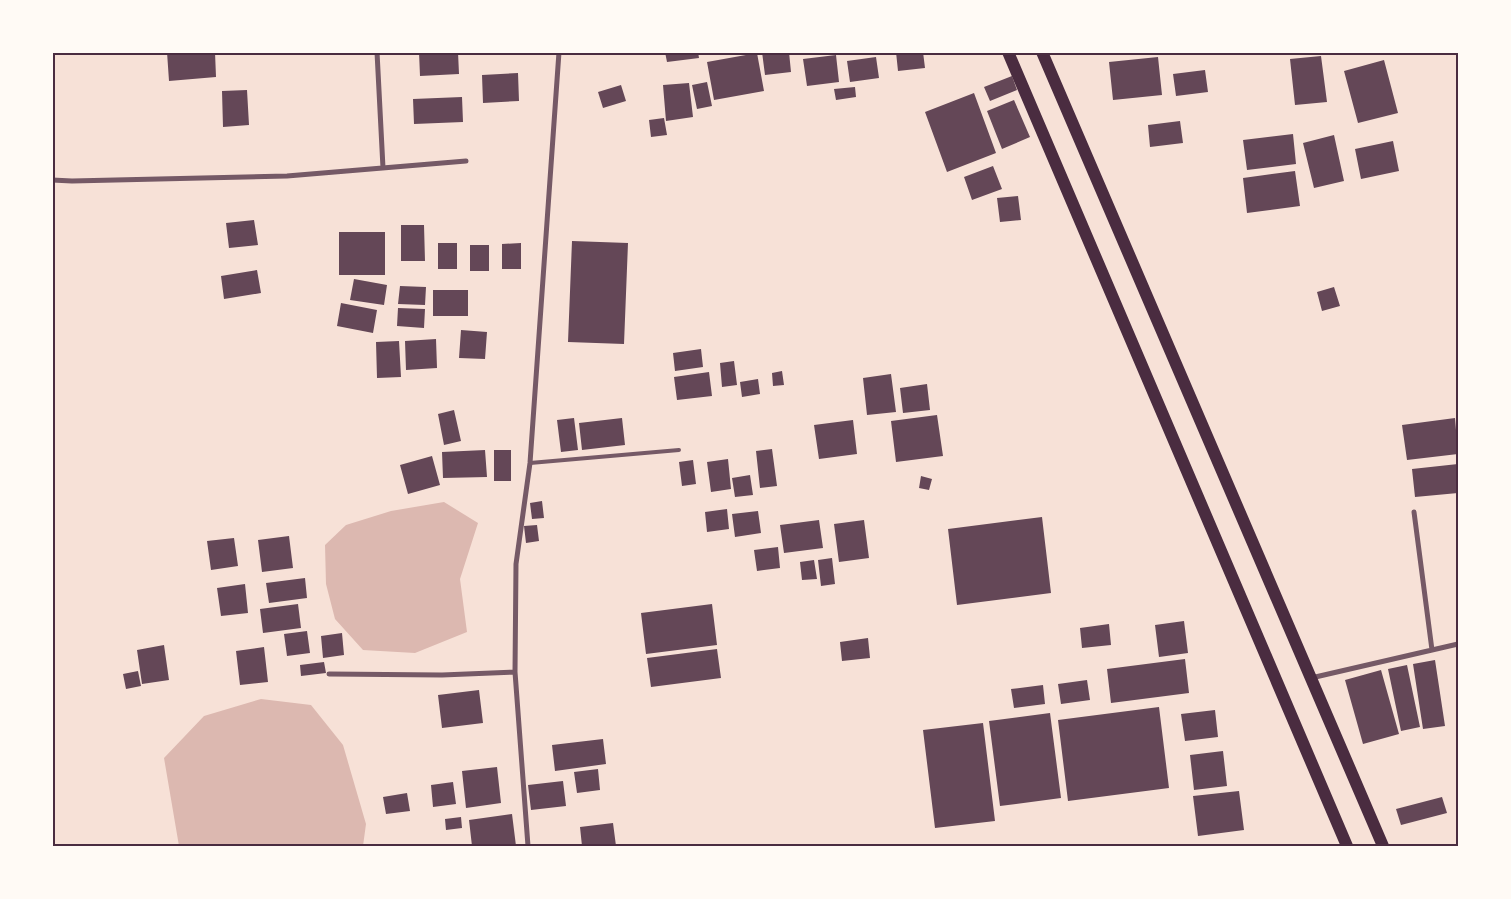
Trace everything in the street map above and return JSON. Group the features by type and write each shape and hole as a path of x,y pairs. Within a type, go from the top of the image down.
{"main road":[{"path":"1008,52 1347,846"},
{"path":"1042,52 1383,846"}],"street":[{"path":"377,52 383,168"},
{"path":"528,846 515,672 516,564 530,462 560,52"},
{"path":"52,180 287,176 466,161"},
{"path":"1414,512 1432,650"},
{"path":"1311,678 1458,644"},
{"path":"329,674 442,675 515,672"}],"lane":[{"path":"530,462 679,450"}],"shaded area":[{"path":"444,502 478,523 460,579 467,632 415,653 363,650 335,619 326,584 325,545 346,525 391,511"},
{"path":"261,699 311,705 343,745 366,824 363,846 179,846 164,758 204,716"}],"building":[{"path":"167,52 215,52 216,77 169,81"},
{"path":"419,52 458,52 459,74 420,76"},
{"path":"665,52 698,52 699,58 667,62"},
{"path":"762,52 789,52 791,72 765,75"},
{"path":"896,52 923,52 925,68 898,71"},
{"path":"757,53 764,91 714,100 707,62"},
{"path":"836,55 839,82 807,86 803,59"},
{"path":"1321,56 1327,102 1295,105 1290,59"},
{"path":"876,57 879,78 850,82 847,61"},
{"path":"1158,57 1162,95 1113,100 1109,62"},
{"path":"1384,60 1398,113 1358,123 1344,71"},
{"path":"1205,70 1208,92 1176,96 1173,74"},
{"path":"518,73 519,101 483,103 482,75"},
{"path":"1012,76 1017,90 990,101 984,87"},
{"path":"707,82 712,106 697,109 692,85"},
{"path":"689,83 693,117 666,121 663,85"},
{"path":"621,85 626,101 603,108 598,92"},
{"path":"855,87 856,97 836,100 834,89"},
{"path":"247,90 249,125 223,127 222,91"},
{"path":"974,93 996,153 947,172 925,112"},
{"path":"462,97 463,122 414,124 413,99"},
{"path":"1014,100 1030,137 1002,149 987,111"},
{"path":"664,118 667,135 651,137 649,120"},
{"path":"1180,121 1183,143 1150,147 1148,125"},
{"path":"1293,134 1296,164 1247,170 1243,140"},
{"path":"1334,135 1344,181 1314,188 1303,143"},
{"path":"1393,141 1399,171 1361,179 1355,149"},
{"path":"993,166 1002,189 972,200 964,177"},
{"path":"1295,171 1300,206 1247,213 1243,178"},
{"path":"1018,196 1021,220 1000,222 997,198"},
{"path":"254,220 258,245 229,248 226,223"},
{"path":"401,225 424,225 425,261 401,261"},
{"path":"339,232 385,232 385,275 339,275"},
{"path":"572,241 628,243 624,344 568,342"},
{"path":"438,243 457,243 457,269 438,269"},
{"path":"521,243 521,269 502,269 502,244"},
{"path":"470,245 489,245 489,271 470,271"},
{"path":"257,270 261,293 224,299 221,276"},
{"path":"354,279 387,285 384,305 350,300"},
{"path":"400,286 426,287 425,305 398,304"},
{"path":"1334,287 1340,306 1322,311 1317,292"},
{"path":"433,290 468,290 468,316 433,316"},
{"path":"341,303 377,310 373,333 337,326"},
{"path":"398,308 425,309 424,328 397,326"},
{"path":"461,330 487,332 485,359 459,358"},
{"path":"436,339 437,368 406,370 405,341"},
{"path":"399,341 401,377 377,378 376,342"},
{"path":"701,349 703,367 675,371 673,353"},
{"path":"734,361 737,385 722,387 720,363"},
{"path":"782,371 784,385 773,386 772,373"},
{"path":"709,372 712,396 677,400 674,377"},
{"path":"891,374 896,412 867,415 863,378"},
{"path":"758,379 760,394 742,397 740,382"},
{"path":"927,384 930,410 903,413 900,388"},
{"path":"454,410 461,441 444,445 438,414"},
{"path":"937,415 943,456 896,462 891,421"},
{"path":"574,418 578,450 561,452 557,420"},
{"path":"622,418 625,445 582,450 579,423"},
{"path":"1455,418 1458,454 1407,460 1402,425"},
{"path":"853,420 857,454 819,459 814,425"},
{"path":"772,449 777,486 760,488 756,451"},
{"path":"485,450 487,477 443,478 442,452"},
{"path":"494,450 511,450 511,481 494,481"},
{"path":"432,456 440,485 408,494 400,465"},
{"path":"728,459 731,489 711,492 707,462"},
{"path":"693,460 696,484 682,486 679,462"},
{"path":"1458,464 1458,493 1415,497 1412,469"},
{"path":"750,475 753,495 735,497 732,478"},
{"path":"921,476 932,479 929,490 919,488"},
{"path":"542,501 544,518 532,519 530,503"},
{"path":"727,509 729,529 707,532 705,512"},
{"path":"758,511 761,533 735,537 732,514"},
{"path":"1042,517 1051,593 957,605 948,529"},
{"path":"819,520 823,548 784,553 780,525"},
{"path":"864,520 869,558 839,562 834,524"},
{"path":"537,525 539,541 526,543 524,526"},
{"path":"289,536 293,568 262,572 258,540"},
{"path":"234,538 238,566 211,570 207,541"},
{"path":"778,547 780,568 757,571 754,550"},
{"path":"832,558 835,584 821,586 818,560"},
{"path":"814,560 817,579 802,580 800,562"},
{"path":"305,578 307,598 269,603 266,583"},
{"path":"245,584 248,613 221,616 217,588"},
{"path":"298,604 301,628 263,633 260,609"},
{"path":"712,604 717,645 646,654 641,613"},
{"path":"1184,621 1188,653 1159,657 1155,625"},
{"path":"1109,624 1111,645 1082,648 1080,628"},
{"path":"307,631 310,653 287,656 284,634"},
{"path":"342,633 344,655 323,658 321,636"},
{"path":"868,638 870,658 842,661 840,642"},
{"path":"164,645 169,680 142,684 137,650"},
{"path":"264,647 268,682 240,685 236,651"},
{"path":"717,649 721,678 651,687 647,658"},
{"path":"1185,659 1189,693 1111,703 1107,669"},
{"path":"1435,660 1445,726 1423,729 1413,664"},
{"path":"324,662 326,673 301,676 300,665"},
{"path":"1407,665 1420,727 1401,731 1388,669"},
{"path":"1381,670 1399,734 1363,744 1345,680"},
{"path":"138,671 141,686 126,689 123,674"},
{"path":"1087,680 1090,700 1061,704 1058,684"},
{"path":"1043,685 1045,704 1014,708 1011,689"},
{"path":"479,690 483,723 442,728 438,695"},
{"path":"1159,707 1169,788 1068,801 1058,720"},
{"path":"1215,710 1218,737 1185,741 1181,714"},
{"path":"1050,713 1061,798 1000,806 989,721"},
{"path":"983,723 995,821 935,828 923,730"},
{"path":"603,739 606,764 555,771 552,745"},
{"path":"1223,751 1227,786 1194,790 1190,755"},
{"path":"497,767 501,803 466,808 462,771"},
{"path":"598,769 600,790 577,793 574,772"},
{"path":"563,781 566,806 531,810 528,785"},
{"path":"453,782 456,804 433,807 431,785"},
{"path":"1239,791 1244,830 1198,836 1193,796"},
{"path":"407,793 410,811 386,814 383,797"},
{"path":"1442,797 1447,813 1401,825 1396,809"},
{"path":"512,814 516,846 472,846 469,820"},
{"path":"461,817 462,828 446,830 445,819"},
{"path":"613,823 616,846 582,846 580,827"}]}
